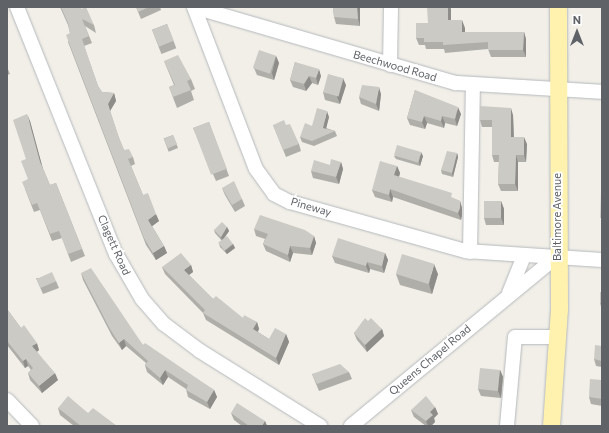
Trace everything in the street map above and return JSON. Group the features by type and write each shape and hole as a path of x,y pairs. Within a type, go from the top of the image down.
{"main road":[{"name":"Baltimore Avenue","path":"551,426 559,337 553,258 558,7"}],"street":[{"name":"Clagett Road","path":"17,7 116,254 142,299 164,324 194,347 320,426"},
{"name":"Beechwood Road","path":"194,7 390,65 473,87 602,92"},
{"name":"Pineway","path":"194,7 256,169 274,194 290,202 470,252 602,260"},
{"path":"390,65 391,7"},
{"path":"470,252 473,87"},
{"name":"Queens Chapel Road","path":"509,294 524,256"},
{"name":"Queens Chapel Road","path":"351,426 553,258"},
{"path":"507,426 515,337 559,337"},
{"path":"7,400 32,426"}],"building":[{"path":"61,7 80,7 81,9 86,7 94,25 82,19 89,36 82,39 98,86 102,92 114,93 108,104 118,135 124,150 129,149 133,157 128,159 143,195 148,193 156,214 148,220 164,246 153,253 144,238 66,35 70,33 68,23"},
{"path":"136,7 149,7 138,12"},
{"path":"333,7 357,7 358,19 334,17"},
{"path":"427,7 448,7 448,20 462,20 462,32 524,32 523,50 488,50 488,42 443,45 443,42 424,42 424,38 416,38 416,23 428,23"},
{"path":"167,24 174,41 159,47 152,30"},
{"path":"259,50 276,56 270,74 253,68"},
{"path":"178,55 191,79 187,81 191,90 173,97 169,87 175,85 164,61"},
{"path":"295,62 319,69 316,78 309,76 304,84 290,80"},
{"path":"328,74 343,78 339,96 323,92"},
{"path":"362,85 379,87 376,104 359,97"},
{"path":"415,90 458,107 455,119 442,116 441,121 424,116 422,122 407,118"},
{"path":"480,106 511,108 511,137 524,137 524,155 516,155 515,184 498,184 499,155 492,155 492,120 480,120"},
{"path":"317,108 327,111 323,128 335,131 312,141 300,137 305,123 312,126"},
{"path":"27,114 40,162 50,185 56,183 82,249 68,254 59,231 50,234 37,203 32,205 22,182 28,179 21,161 26,159 13,120"},
{"path":"284,120 286,125 290,124 299,144 283,150 273,125"},
{"path":"209,122 227,169 211,175 193,128"},
{"path":"173,135 177,144 168,148 164,139"},
{"path":"397,145 421,152 418,162 394,156"},
{"path":"447,151 457,153 452,173 441,170"},
{"path":"331,159 341,162 336,177 311,171 314,160 330,165"},
{"path":"380,161 397,166 394,175 452,193 451,197 460,201 458,213 390,189 389,195 372,190"},
{"path":"234,181 242,199 232,205 222,188"},
{"path":"601,192 602,218 600,218"},
{"path":"484,201 501,201 501,218 484,218"},
{"path":"260,215 305,230 314,236 310,248 290,246 288,255 263,244 268,234 254,229"},
{"path":"222,222 227,227 221,237 214,230"},
{"path":"227,236 233,244 224,251 218,243"},
{"path":"338,238 385,253 382,266 367,262 366,266 332,256"},
{"path":"181,253 191,265 184,270 213,299 216,296 243,318 244,315 257,322 253,329 269,339 275,328 286,334 276,358 203,313 205,310 162,267"},
{"path":"402,254 435,264 428,284 396,274"},
{"path":"91,268 143,345 145,343 214,390 207,402 186,390 188,385 165,370 160,378 145,365 148,361 124,339 119,343 110,329 81,273"},
{"path":"52,272 56,281 41,288 36,279"},
{"path":"600,292 602,292 602,303 600,303"},
{"path":"7,309 21,328 24,325 37,343 32,346 55,373 39,386 28,373 33,368 26,359 23,361 7,341"},
{"path":"365,318 368,321 371,318 382,329 365,345 354,333"},
{"path":"595,345 602,346 602,361 594,359"},
{"path":"340,364 349,372 317,384 312,374"},
{"path":"480,368 500,370 498,391 478,389"},
{"path":"590,379 602,380 602,399 589,397"},
{"path":"68,396 88,413 93,408 117,426 81,426 58,408"},
{"path":"426,396 435,407 430,412 433,415 426,421 411,410"},
{"path":"237,403 265,421 262,426 249,426 231,413"}]}
